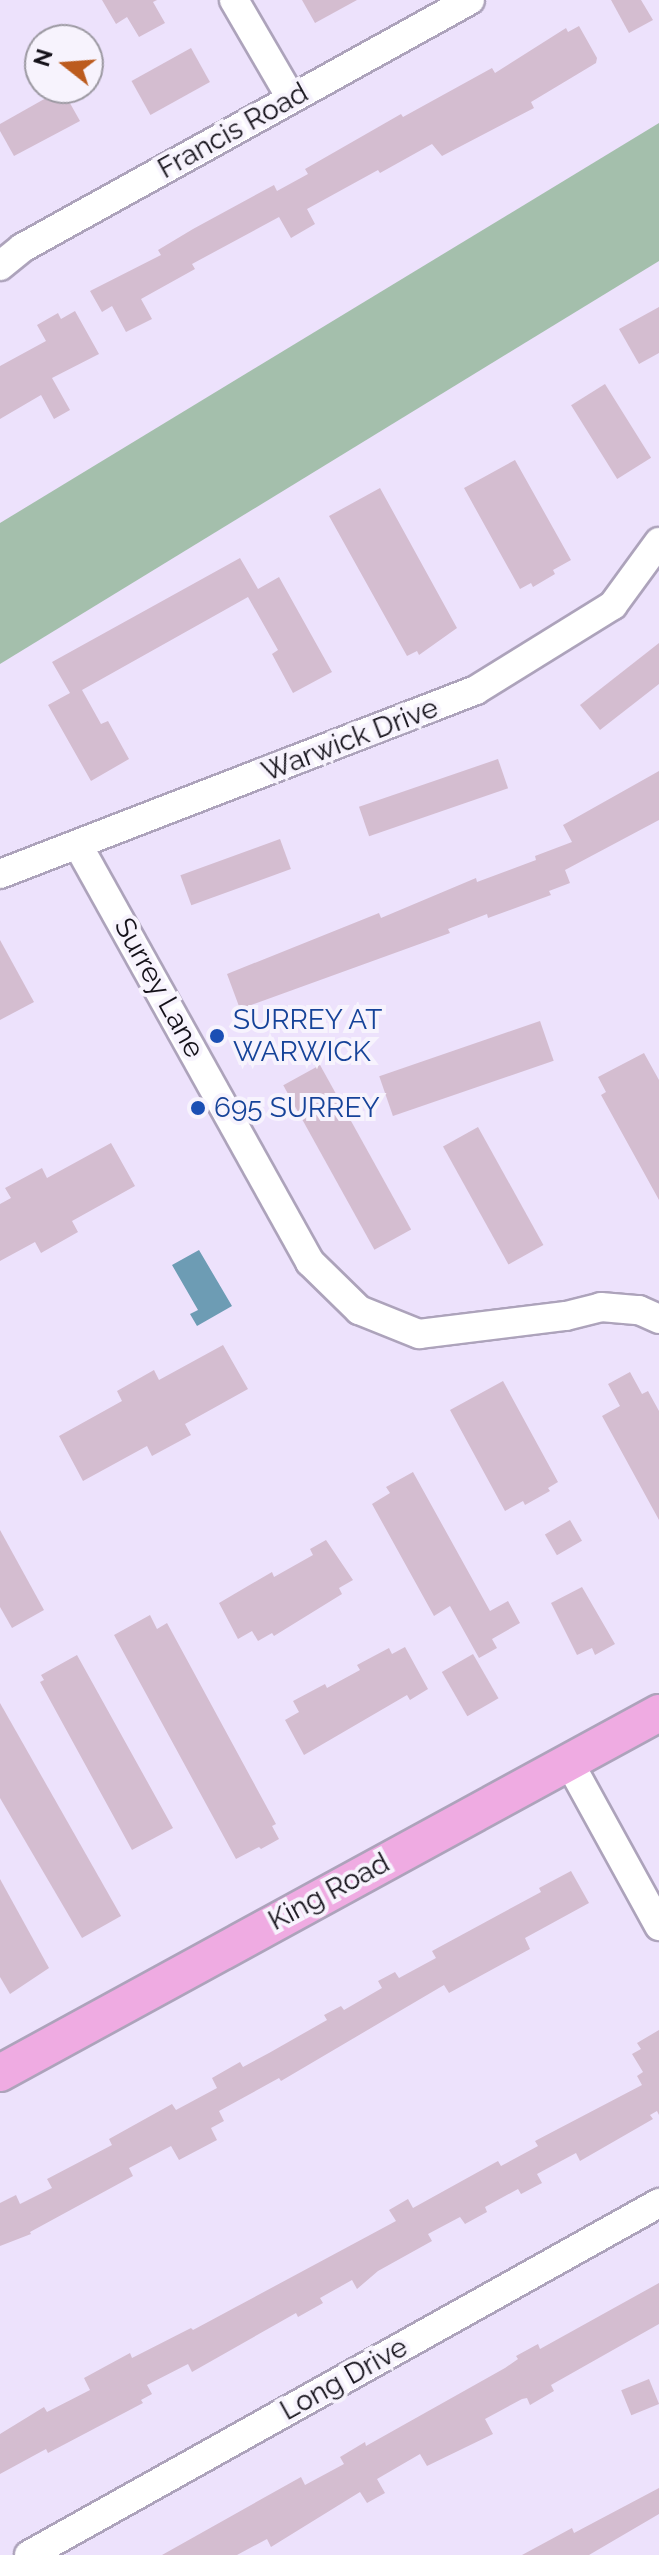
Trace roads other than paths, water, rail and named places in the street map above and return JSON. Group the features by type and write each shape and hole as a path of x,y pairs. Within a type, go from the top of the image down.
{"main road":[{"name":"King Road","path":"0,2073 659,1713"}],"street":[{"path":"234,0 291,98"},
{"name":"Francis Road","path":"0,266 22,248 470,0"},
{"name":"Warwick Drive","path":"0,874 79,847 476,690 613,605 659,542"},
{"name":"Surrey Lane","path":"79,847 310,1262 359,1310 419,1334 566,1316 601,1307 639,1310 659,1319"},
{"path":"570,1764 659,1926"},
{"name":"Long Drive","path":"29,2555 659,2203"}],"water":[{"path":"199,1250 232,1306 197,1326 190,1314 198,1310 172,1265"}],"place":[{"name":"SURREY AT WARWICK","path":"217,1036"},
{"name":"695 SURREY","path":"198,1108"}]}
